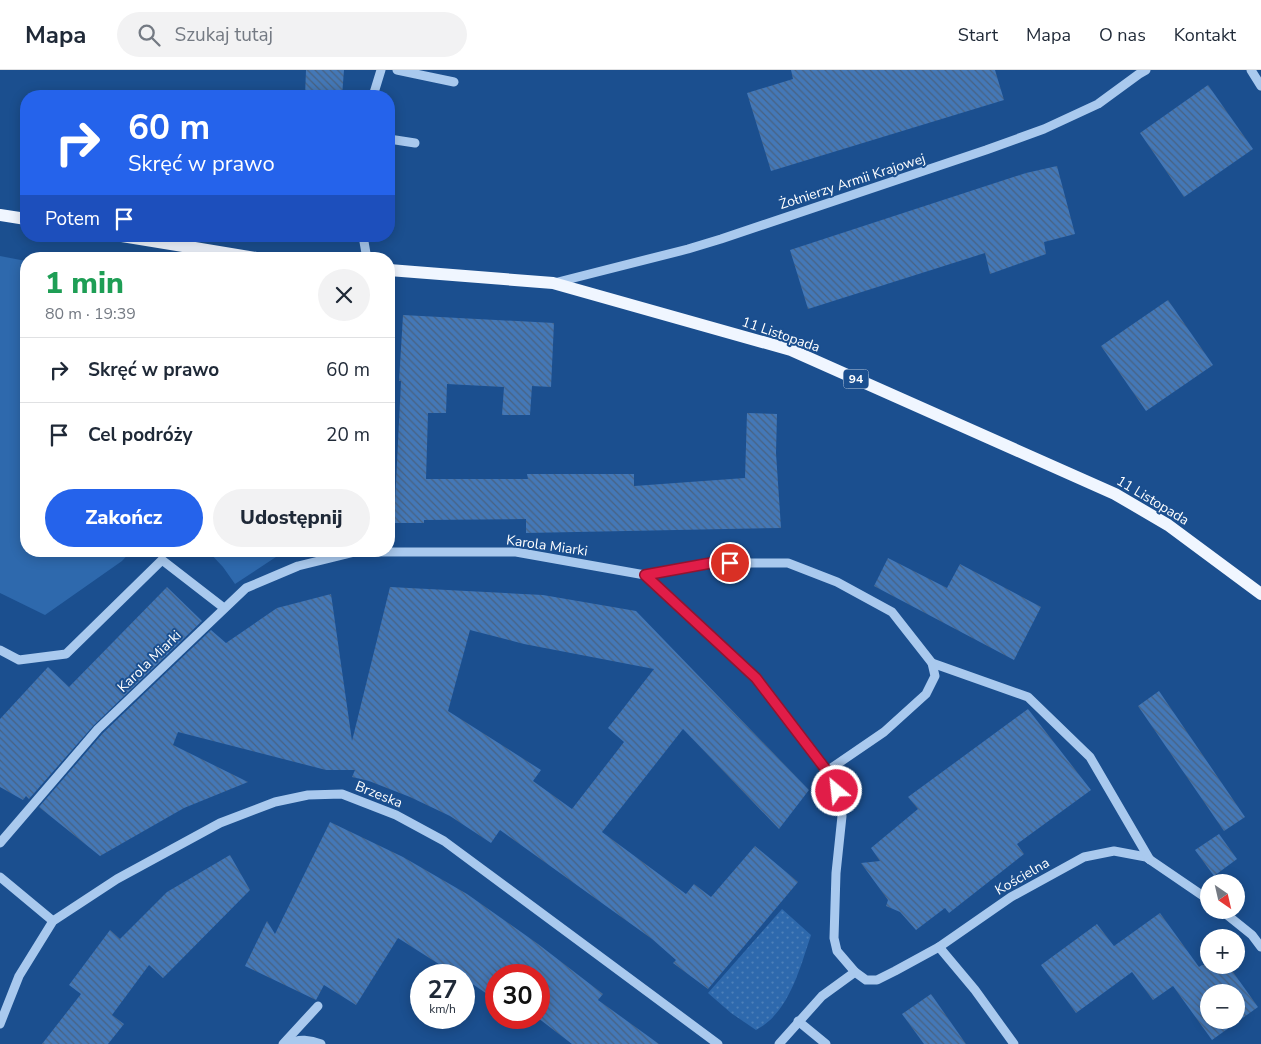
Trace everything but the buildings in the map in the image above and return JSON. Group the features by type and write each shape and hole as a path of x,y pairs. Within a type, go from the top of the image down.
{"main road":[{"path":"0,215 20,218"},
{"path":"159,242 219,252"},
{"name":"11 Listopada","path":"395,270 553,283 791,350 1115,494 1168,525 1261,594"}],"street":[{"path":"375,90 380,70"},
{"path":"397,70 454,82"},
{"name":"Żołnierzy Armii Krajowej","path":"553,283 721,239 986,150 1044,129 1098,104 1146,70"},
{"path":"1251,70 1261,86"},
{"path":"395,140 415,143"},
{"name":"Karola Miarki","path":"395,551 516,552 645,575"},
{"name":"Karola Miarki","path":"0,843 98,729 246,588 298,566 332,557"},
{"path":"0,650 19,660 66,654 162,560 224,608"},
{"path":"645,575 711,563 788,563 837,582 892,612 932,663 934,676 926,694 884,732 827,771"},
{"path":"645,575 756,678 827,771 837,791 842,816 836,874 834,938 837,951 854,972 822,996 779,1044"},
{"path":"932,663 1028,696 1090,757 1151,861"},
{"name":"Brzeska","path":"0,1024 18,976 53,921 117,879 220,823 275,802 308,795 342,794 396,815 444,841 718,1044"},
{"name":"Kościelna","path":"854,972 866,980 877,980 895,971 939,946 1011,897 1084,857 1114,851 1146,857 1200,894"},
{"path":"0,877 53,921"},
{"path":"1232,919 1252,935 1261,946"},
{"path":"939,946 975,990 1014,1044"},
{"path":"283,1044 318,1006"},
{"path":"798,1021 826,1044"},
{"path":"289,1044 305,1041 322,1044"}],"shaded area":[{"path":"0,256 20,260 20,557 126,557 45,615 0,593"},
{"path":"214,557 276,557 235,584"},
{"path":"782,909 811,935 792,988 785,1001 777,1013 756,1030 731,1013 708,993"}],"route":[{"path":"730,563 711,563 645,575 756,678 827,771 837,791"}]}
